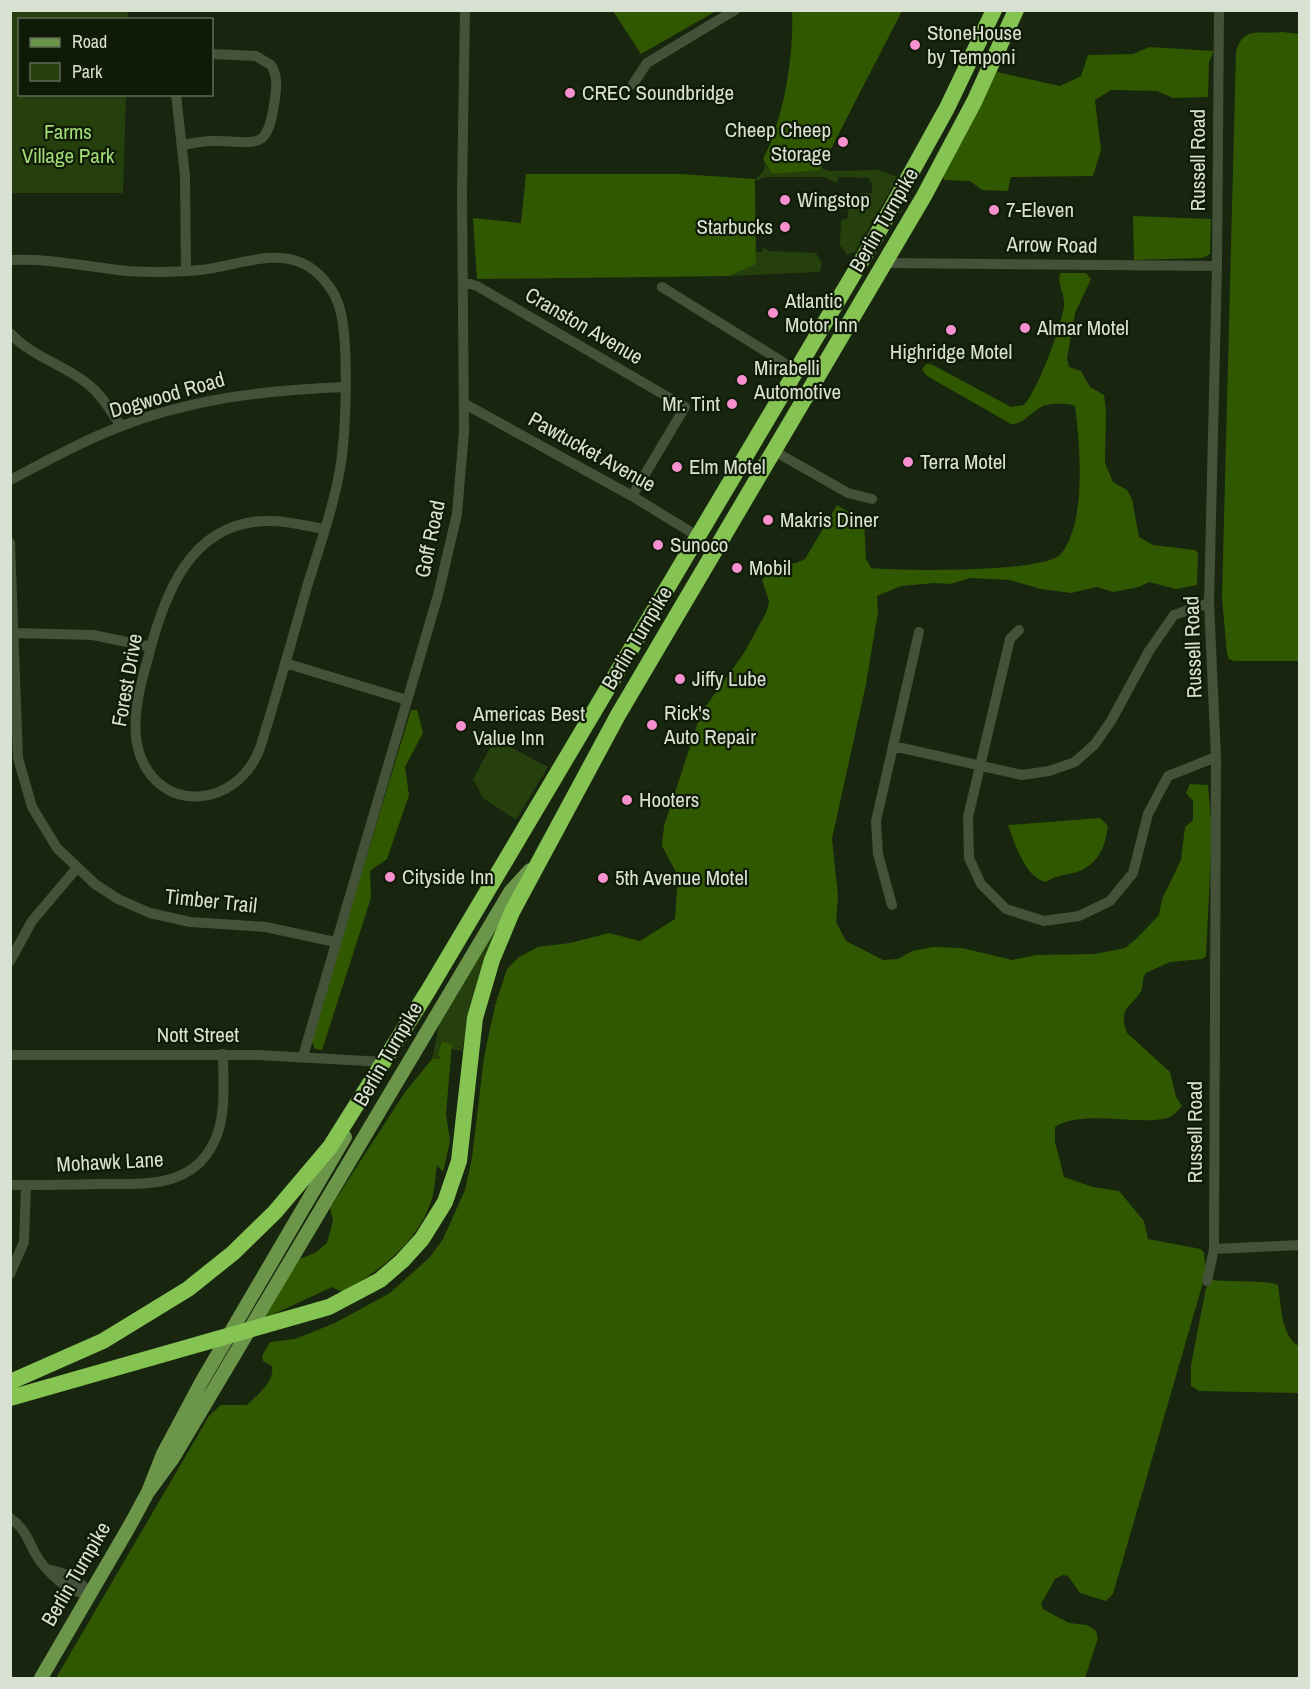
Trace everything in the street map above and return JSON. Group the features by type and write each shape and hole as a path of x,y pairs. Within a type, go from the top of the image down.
{"highway":[{"name":"Berlin Turnpike","path":"385,1062 860,263 920,159 994,10"},
{"name":"Berlin Turnpike","path":"537,862 610,728 886,263 961,127 1016,10"},
{"path":"860,263 886,263"},
{"path":"699,537 717,548"},
{"path":"10,1398 329,1307 367,1288 392,1271 412,1251 438,1215 451,1189 462,1148 471,1046 482,991 502,933 537,862"},
{"path":"10,1382 77,1354 134,1324 177,1297 233,1253 275,1212 314,1168 385,1062"}],"main road":[{"name":"Berlin Turnpike","path":"41,1678 148,1492 173,1458 510,892 537,862"},
{"path":"385,1062 409,1064"},
{"name":"Berlin Turnpike","path":"148,1492 163,1454 193,1396 374,1089 385,1062"}],"street":[{"name":"Goff Road","path":"303,1056 453,536 463,465 465,404 462,176 465,10"},
{"path":"633,84 647,63 735,10"},
{"name":"Russell Road","path":"1207,1281 1214,1249 1216,757 1209,603 1217,266 1219,10"},
{"path":"183,145 218,141 251,143 263,137 269,128 276,83 271,65 252,55 213,54"},
{"path":"176,96 183,145 186,271"},
{"name":"Forest Drive","path":"10,260 64,262 129,271 186,271 277,258 295,260 310,268 328,286 340,309 343,331 344,387 341,462 324,529 260,748 249,770 237,784 225,791 203,796 189,795 170,789 154,778 144,763 137,745 137,716 151,647 175,579 191,557 207,543 239,526 258,521 279,521 324,529"},
{"name":"Arrow Road","path":"886,263 1217,266"},
{"name":"Cranston Avenue","path":"463,282 477,286 685,407 632,496"},
{"path":"662,287 797,370"},
{"path":"10,333 27,348 88,384 103,399 121,426"},
{"name":"Dogwood Road","path":"10,480 121,426 181,408 236,396 344,387"},
{"name":"Pawtucket Avenue","path":"465,404 632,496 699,537"},
{"path":"774,451 848,493 872,499"},
{"name":"Timber Trail","path":"10,543 14,633 15,769 42,825 76,869 118,899 160,916 190,922 266,927 335,942"},
{"path":"893,746 1022,775 1049,771 1075,762 1095,744 1111,721 1149,651 1174,615 1209,603"},
{"path":"1019,630 1010,639 968,816 969,858 981,884 1006,909 1044,921 1079,916 1110,901 1133,873 1148,814 1168,776 1216,757"},
{"path":"892,905 878,854 876,821 919,632"},
{"path":"14,633 88,634 151,647"},
{"path":"285,663 406,700"},
{"path":"10,961 34,917 76,869"},
{"name":"Nott Street","path":"10,1055 223,1054 303,1056 385,1062"},
{"name":"Mohawk Lane","path":"10,1185 154,1184 172,1180 190,1170 207,1153 219,1130 222,1110 223,1054"},
{"path":"10,1274 19,1259 25,1237 26,1185"},
{"path":"1214,1249 1299,1245"},
{"path":"10,1518 21,1527 38,1557 55,1579 81,1594 90,1594"}],"green space":[{"name":"Farms Village Park","path":"11,10 128,11 128,18 18,18 18,96 126,96 123,193 11,193"},
{"path":"613,11 716,11 641,54"},
{"path":"792,11 902,11 820,170 772,174 763,159 777,125 786,86 791,47"},
{"path":"1282,32 1300,34 1299,661 1234,661 1229,659 1227,654 1222,598 1236,52 1243,38 1248,35"},
{"path":"1149,47 1214,51 1209,62 1208,97 1173,98 1157,91 1111,90 1095,100 1101,150 1093,176 1011,177 1008,191 982,190 970,181 944,180 943,176 997,72 1060,86 1081,76 1088,55 1133,54"},
{"path":"765,163 772,174 822,168 828,171 879,170 898,177 855,252 847,255 840,245 841,220 848,218 847,195 841,193 849,192 850,200 860,198 860,193 872,193 872,184 868,178 839,177 837,183 824,177 765,177 757,181 755,179 764,171"},
{"path":"526,174 681,174 755,179 756,264 729,276 477,279 473,218 521,223"},
{"path":"1133,216 1211,219 1210,254 1203,258 1134,260"},
{"path":"763,247 769,251 816,253 822,263 820,272 729,276 755,264 756,252 762,252"},
{"path":"1060,273 1086,273 1091,279 1075,313 1067,359 1069,367 1081,371 1090,387 1104,395 1105,463 1113,482 1127,490 1132,499 1139,537 1153,545 1195,550 1198,554 1197,585 1176,589 1149,582 1139,587 1113,592 1097,587 1071,593 1041,589 1010,580 971,578 950,584 901,586 877,596 878,612 866,684 832,839 838,896 836,922 846,941 883,960 898,959 912,951 933,947 962,948 1012,960 1036,955 1095,954 1125,948 1159,915 1162,899 1181,860 1185,827 1193,820 1193,801 1186,793 1190,784 1208,785 1212,833 1206,956 1202,959 1170,962 1146,973 1141,991 1127,1008 1124,1018 1127,1033 1170,1072 1176,1097 1182,1106 1173,1115 1155,1120 1080,1119 1055,1127 1055,1142 1064,1177 1093,1187 1119,1191 1144,1221 1148,1239 1201,1249 1204,1253 1206,1272 1113,1594 1106,1601 1080,1593 1068,1576 1063,1575 1055,1579 1041,1604 1043,1609 1069,1623 1087,1625 1096,1631 1098,1638 1085,1678 56,1678 209,1416 221,1405 247,1405 268,1383 272,1366 263,1361 262,1356 270,1342 295,1339 335,1323 390,1293 430,1257 443,1239 465,1190 472,1158 484,1057 495,1006 507,969 519,957 538,947 570,943 609,933 640,941 675,919 678,876 662,846 664,826 701,713 744,653 767,611 769,601 762,580 776,564 796,563 805,559 837,505 864,521 866,559 871,568 940,570 1001,568 1029,565 1061,554 1075,523 1080,483 1075,406 1046,405 1020,422 1011,424 927,376 922,370 926,364 931,364 1011,407 1024,405 1042,372 1063,314"},
{"path":"411,710 417,710 423,733 405,767 409,795 387,859 370,871 371,898 322,1050 315,1049 311,1040"},
{"path":"495,739 548,767 516,820 483,798 473,779"},
{"path":"1100,818 1108,826 1103,848 1096,859 1085,869 1046,882 1032,874 1027,867 1008,825"},
{"path":"506,908 476,987 462,1051 451,1049 452,1044 441,1059 432,1059 440,1020"},
{"path":"442,1042 452,1044 446,1114 450,1141 443,1172 437,1165 431,1202 416,1231 383,1265 342,1292 332,1287 259,1321 299,1259 315,1253 327,1243 333,1221 330,1208 405,1092 432,1059 441,1059 438,1054"},
{"path":"1212,1280 1266,1282 1278,1285 1285,1327 1293,1342 1299,1346 1299,1393 1199,1391 1191,1386 1191,1365 1206,1288"}],"place":[{"name":"StoneHouse by Temponi","path":"915,45"},
{"name":"CREC Soundbridge","path":"570,93"},
{"name":"Cheep Cheep Storage","path":"843,142"},
{"name":"Wingstop","path":"785,200"},
{"name":"7-Eleven","path":"994,210"},
{"name":"Starbucks","path":"785,227"},
{"name":"Atlantic Motor Inn","path":"773,313"},
{"name":"Almar Motel","path":"1025,328"},
{"name":"Highridge Motel","path":"951,330"},
{"name":"Mirabelli Automotive","path":"742,380"},
{"name":"Mr. Tint","path":"732,404"},
{"name":"Terra Motel","path":"908,462"},
{"name":"Elm Motel","path":"677,467"},
{"name":"Makris Diner","path":"768,520"},
{"name":"Sunoco","path":"658,545"},
{"name":"Mobil","path":"737,568"},
{"name":"Jiffy Lube","path":"680,679"},
{"name":"Rick's Auto Repair","path":"652,725"},
{"name":"Americas Best Value Inn","path":"461,726"},
{"name":"Hooters","path":"627,800"},
{"name":"Cityside Inn","path":"390,877"},
{"name":"5th Avenue Motel","path":"603,878"}]}
